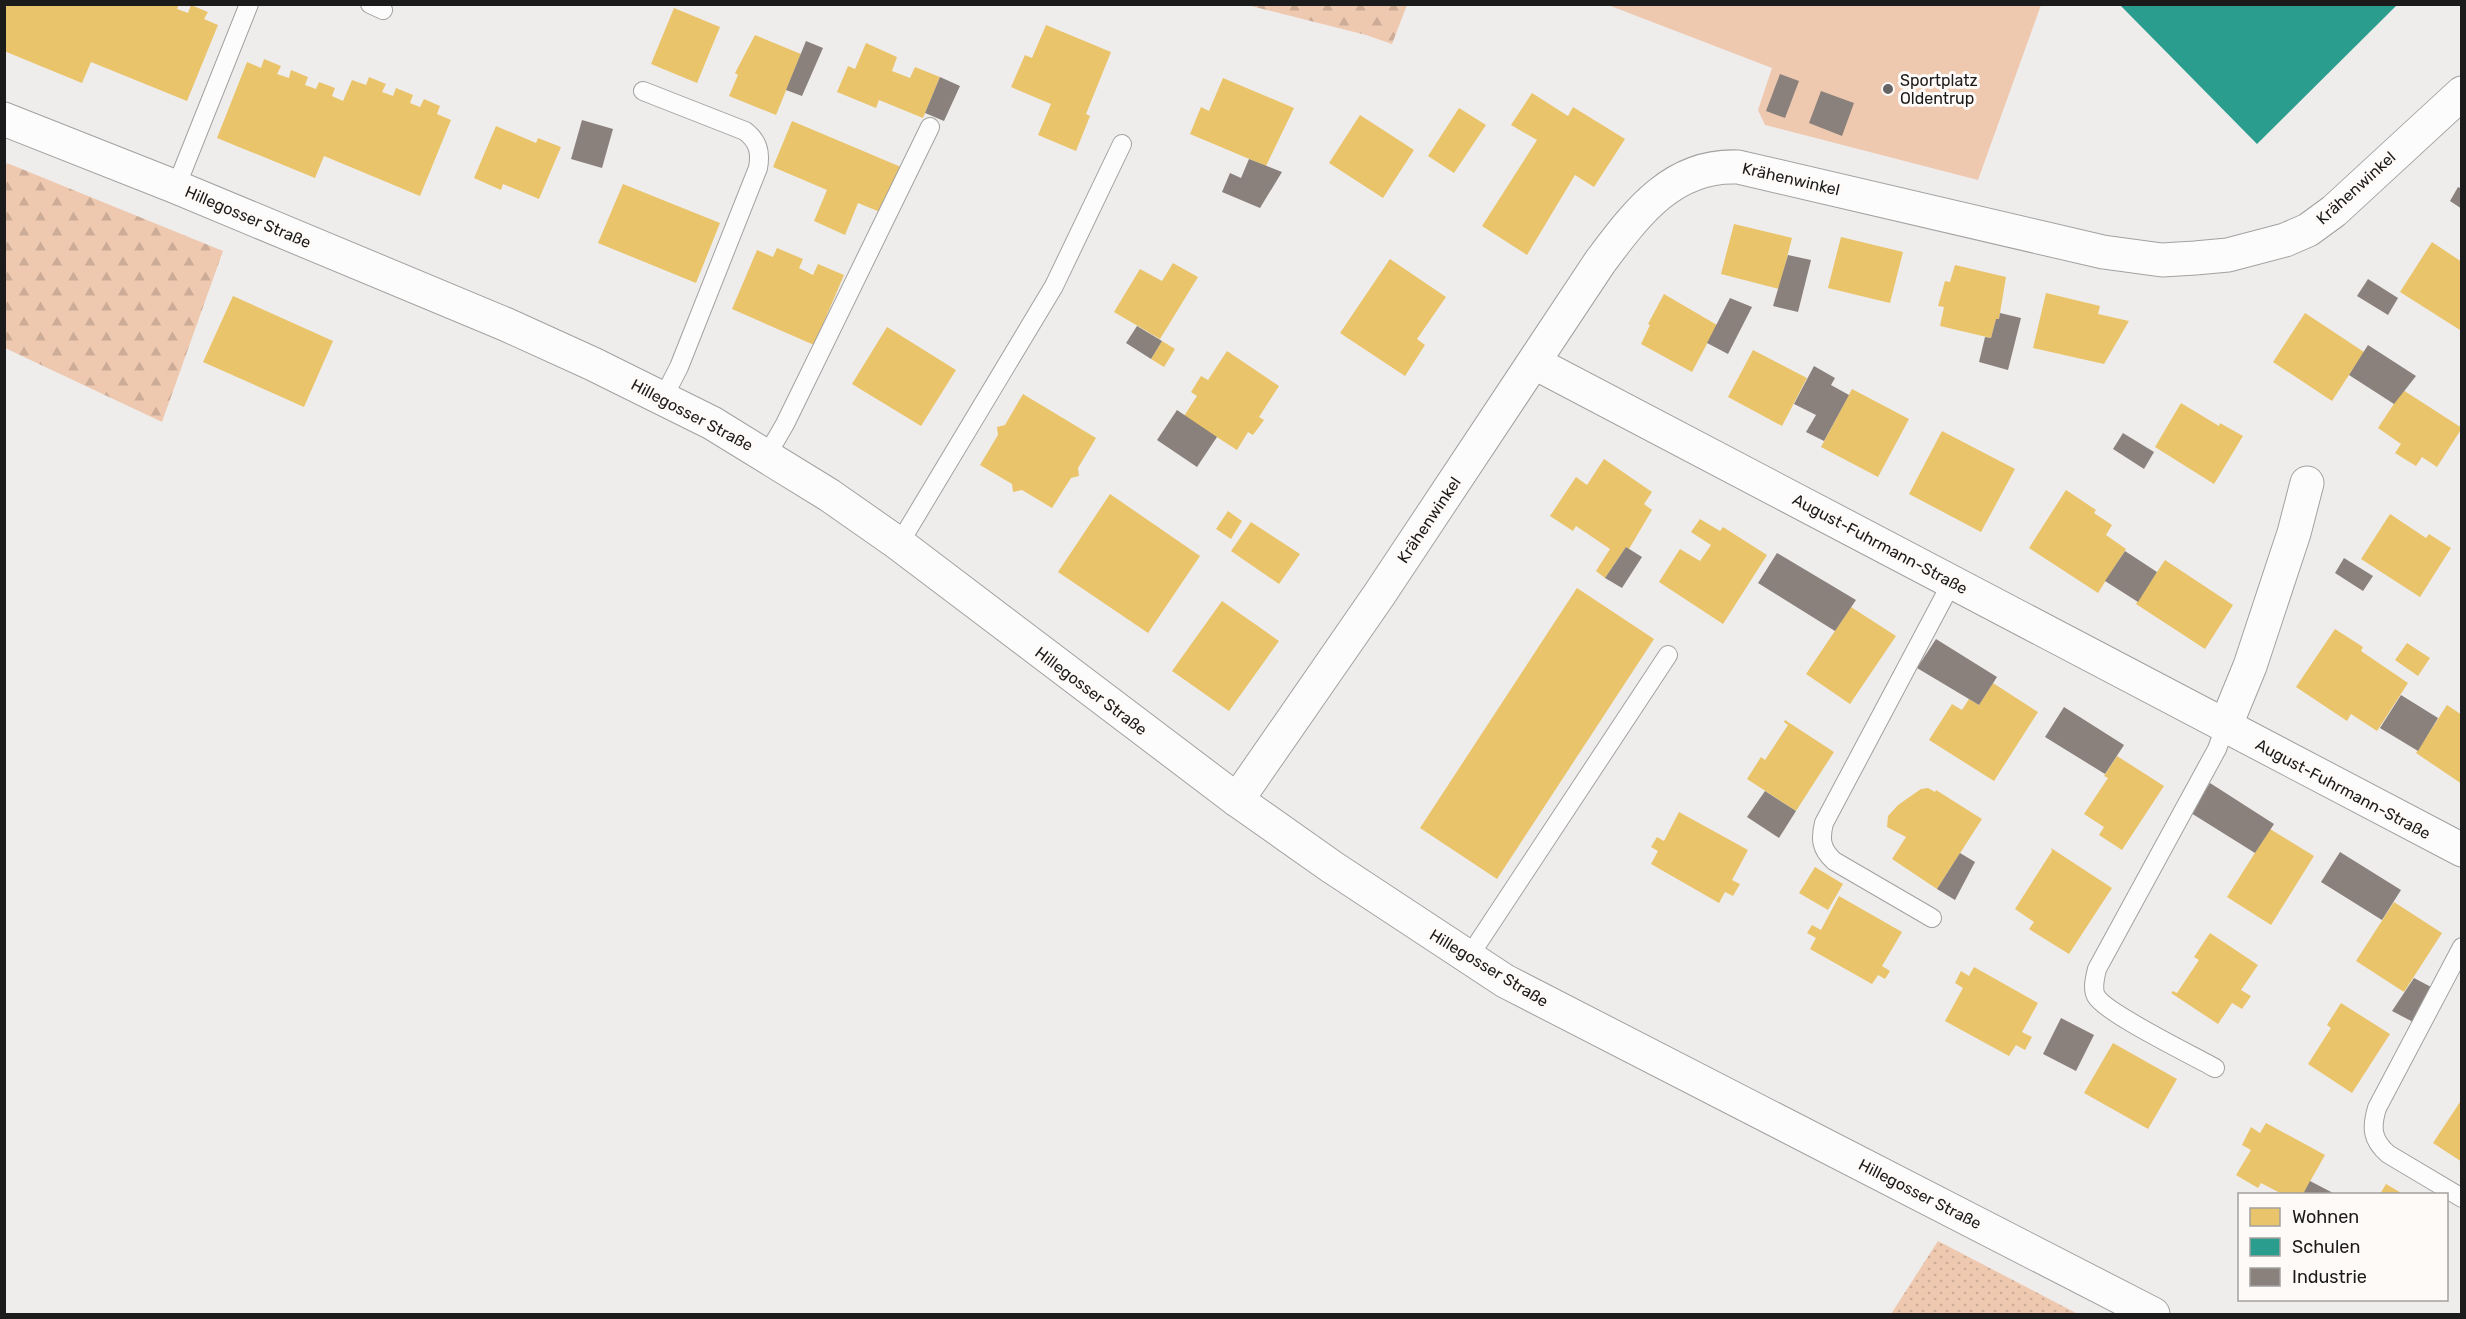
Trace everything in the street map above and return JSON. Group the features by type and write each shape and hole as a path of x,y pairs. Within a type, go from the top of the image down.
{"street":[{"name":"Krähenwinkel","path":"1237,800 1379,594 1600,262 1650,200 1672,184 1720,166 1738,167 2103,252 2162,260 2195,258 2256,249 2308,230 2334,211 2462,93"},
{"name":"Hillegosser Straße","path":"4,119 176,187 505,324 712,423 767,455 898,544 1237,800 1332,867 1505,981 1604,1034 2153,1314"},
{"name":"August-Fuhrmann-Straße","path":"1534,363 2462,850"},
{"path":"2226,727 2294,533 2307,483"}],"lane":[{"path":"176,187 249,4"},
{"path":"643,91 745,131 754,138 760,156 758,168 679,367 663,398"},
{"path":"767,455 785,424 930,128"},
{"path":"898,544 1054,286 1122,144"},
{"path":"1932,918 1834,861 1823,848 1821,835 1824,823 1952,582"},
{"path":"1468,958 1668,655"},
{"path":"2215,1068 2109,1010 2095,994 2094,982 2097,969 2217,749 2226,727"},
{"path":"2462,947 2377,1108 2373,1122 2373,1135 2379,1146 2388,1154 2462,1198"}],"green space":[{"path":"1247,5 1407,5 1392,44 1366,35"},
{"name":"Sportplatz Oldentrup","path":"1608,5 2041,5 1978,180 1765,125 1758,110 1772,68"},
{"path":"7,163 223,251 162,422 5,348 4,172"},
{"path":"1938,1241 2078,1314 1891,1314"}],"building: Wohnen":[{"path":"4,4 107,4 111,6 112,4 179,4 177,9 188,13 191,5 208,12 204,19 218,25 187,101 91,62 82,83 4,51"},
{"path":"674,8 720,27 697,83 651,64"},
{"path":"1046,25 1111,52 1086,114 1090,116 1076,151 1038,135 1051,104 1011,87 1025,55 1032,58"},
{"path":"755,35 801,54 776,115 729,96 738,75 735,73"},
{"path":"866,43 897,57 892,71 910,78 915,67 940,77 923,118 879,100 876,108 837,92 848,66 855,69"},
{"path":"264,59 281,66 277,74 289,78 291,70 308,77 305,85 316,89 319,82 335,88 332,96 343,101 352,80 366,85 369,77 386,84 382,92 393,96 396,88 413,95 410,103 420,107 424,99 440,106 437,114 451,120 420,196 324,156 315,178 217,138 247,62 261,68"},
{"path":"1223,78 1294,108 1266,166 1190,134 1201,107 1209,111"},
{"path":"1532,93 1568,116 1573,107 1625,139 1594,187 1575,175 1527,255 1482,226 1537,140 1511,125"},
{"path":"1459,108 1486,125 1454,173 1428,156"},
{"path":"1360,115 1414,150 1383,198 1329,163"},
{"path":"792,121 901,167 880,212 858,203 845,235 814,221 827,190 773,167"},
{"path":"496,126 536,143 538,138 561,147 539,199 503,184 501,190 474,178"},
{"path":"623,184 720,223 696,283 598,243"},
{"path":"1734,224 1792,238 1779,289 1721,274"},
{"path":"1841,237 1903,252 1890,303 1828,288"},
{"path":"2432,242 2462,262 2460,330 2400,292"},
{"path":"777,248 803,259 799,268 813,275 818,264 844,275 814,345 732,309 757,250 773,257"},
{"path":"1390,259 1446,297 1417,339 1425,345 1405,376 1340,333"},
{"path":"1173,263 1198,277 1160,339 1114,312 1140,269 1162,281"},
{"path":"1955,265 2006,277 1999,319 1996,319 1991,338 1940,326 1944,307 1938,306 1945,281 1950,282"},
{"path":"2046,293 2100,306 2098,314 2129,321 2104,364 2033,348"},
{"path":"1664,294 1717,325 1692,372 1641,344 1650,325 1648,324"},
{"path":"233,296 333,341 304,407 203,362"},
{"path":"2305,313 2364,352 2332,401 2273,362"},
{"path":"887,327 956,370 921,426 852,384"},
{"path":"1162,341 1175,349 1164,367 1151,359"},
{"path":"1753,350 1807,378 1782,426 1728,397"},
{"path":"1227,351 1279,386 1259,417 1264,420 1253,435 1248,432 1237,450 1184,416 1197,396 1191,392 1201,376 1208,380"},
{"path":"1852,389 1909,419 1878,477 1821,447"},
{"path":"2403,390 2462,428 2437,467 2422,457 2416,466 2395,453 2401,444 2378,428"},
{"path":"1023,394 1096,438 1078,468 1079,476 1071,478 1052,508 1022,490 1013,492 1012,484 980,465 998,435 997,427 1005,425"},
{"path":"2181,403 2219,426 2220,423 2243,436 2214,484 2155,447"},
{"path":"1942,431 2015,469 1981,532 1909,494"},
{"path":"1604,459 1652,492 1644,504 1652,510 1629,549 1626,547 1605,578 1596,571 1610,549 1576,526 1573,531 1550,516 1576,477 1587,485"},
{"path":"2066,490 2096,510 2094,513 2112,525 2106,535 2126,549 2098,593 2029,548"},
{"path":"1110,494 1200,556 1148,633 1058,572"},
{"path":"1228,511 1242,521 1231,539 1216,529"},
{"path":"2390,514 2426,538 2429,534 2451,548 2420,597 2361,559"},
{"path":"1700,519 1720,531 1723,527 1767,555 1723,624 1659,582 1680,549 1700,561 1711,545 1691,532"},
{"path":"1251,522 1300,554 1279,584 1231,551"},
{"path":"2165,560 2233,605 2205,649 2136,604"},
{"path":"1577,588 1654,639 1497,879 1420,828"},
{"path":"1222,601 1279,641 1229,711 1172,671"},
{"path":"1851,607 1896,636 1850,704 1806,674"},
{"path":"2335,629 2363,647 2361,651 2408,683 2377,731 2351,714 2347,721 2296,687"},
{"path":"2407,643 2430,658 2418,676 2395,660"},
{"path":"1993,683 2038,712 1994,781 1929,740 1952,704 1962,710 1969,699 1979,705"},
{"path":"2447,705 2462,715 2462,784 2416,753"},
{"path":"1785,720 1834,752 1796,811 1747,779 1761,757 1765,760 1788,725 1784,722"},
{"path":"2117,756 2164,786 2122,850 2099,835 2104,827 2084,814 2108,778 2104,776"},
{"path":"1928,788 1935,792 1936,790 1982,819 1937,889 1892,859 1906,837 1887,827 1888,816 1898,805 1921,789"},
{"path":"1679,812 1748,850 1732,880 1740,884 1733,896 1725,892 1719,903 1651,864 1658,851 1651,847 1657,837 1664,841"},
{"path":"2270,829 2314,856 2271,925 2227,897"},
{"path":"2051,848 2112,888 2069,954 2029,929 2034,922 2015,909 2052,851"},
{"path":"1815,867 1843,884 1828,910 1799,893"},
{"path":"1839,896 1902,932 1882,966 1890,971 1885,979 1878,975 1872,984 1810,949 1816,938 1807,933 1812,925 1821,930"},
{"path":"2394,902 2442,933 2404,992 2356,961"},
{"path":"2210,933 2258,965 2241,990 2251,996 2242,1009 2232,1003 2218,1024 2171,993 2173,991 2177,993 2199,960 2194,957"},
{"path":"1974,967 2038,1003 2022,1032 2032,1037 2025,1050 2016,1045 2009,1056 1945,1021 1963,988 1955,983 1961,971 1969,976"},
{"path":"2341,1003 2390,1034 2352,1093 2308,1064 2331,1028 2327,1025"},
{"path":"2113,1043 2177,1079 2148,1129 2084,1093"},
{"path":"2462,1099 2462,1162 2433,1143"},
{"path":"2266,1123 2325,1155 2304,1193 2280,1193 2261,1183 2258,1188 2236,1175 2251,1150 2242,1145 2251,1127 2260,1133"},
{"path":"2386,1184 2401,1193 2381,1193"}],"building: Schulen":[{"path":"2119,4 2398,4 2257,144"}],"building: Industrie":[{"path":"806,41 823,48 802,96 786,90"},
{"path":"1780,74 1799,81 1785,118 1766,111"},
{"path":"940,77 960,86 944,121 925,113"},
{"path":"1821,91 1854,103 1842,136 1809,123"},
{"path":"582,120 613,129 602,168 571,159"},
{"path":"1249,159 1282,172 1260,208 1222,192 1230,173 1241,178"},
{"path":"2458,187 2462,189 2462,209 2450,201"},
{"path":"1788,255 1811,260 1798,312 1773,306"},
{"path":"2368,279 2398,298 2388,315 2357,296"},
{"path":"1730,298 1752,307 1728,354 1707,343"},
{"path":"2000,313 2021,318 2008,370 1979,362 1985,337 1991,338"},
{"path":"1137,326 1162,341 1151,359 1126,343"},
{"path":"2368,345 2416,376 2394,404 2349,375"},
{"path":"1814,366 1835,378 1831,385 1849,395 1824,441 1806,432 1816,415 1794,404"},
{"path":"1177,410 1217,437 1197,467 1157,440"},
{"path":"2123,433 2154,452 2144,469 2113,449"},
{"path":"1626,547 1642,557 1622,588 1605,578"},
{"path":"2125,551 2157,572 2138,602 2105,581"},
{"path":"1777,553 1856,600 1835,631 1758,583"},
{"path":"2344,558 2373,576 2363,591 2335,573"},
{"path":"1936,639 1997,677 1979,705 1917,668"},
{"path":"2401,695 2438,718 2418,751 2380,728"},
{"path":"2064,707 2124,745 2105,774 2045,737"},
{"path":"2210,783 2274,824 2255,853 2191,813"},
{"path":"1765,791 1796,811 1779,838 1747,817"},
{"path":"2340,852 2401,890 2382,920 2321,882"},
{"path":"1960,853 1975,862 1955,900 1937,889"},
{"path":"2414,978 2433,988 2415,1023 2392,1011"},
{"path":"2061,1018 2094,1035 2076,1071 2043,1054"},
{"path":"2310,1181 2333,1193 2304,1193"}],"place":[{"name":"Sportplatz Oldentrup","path":"1888,89"}]}
